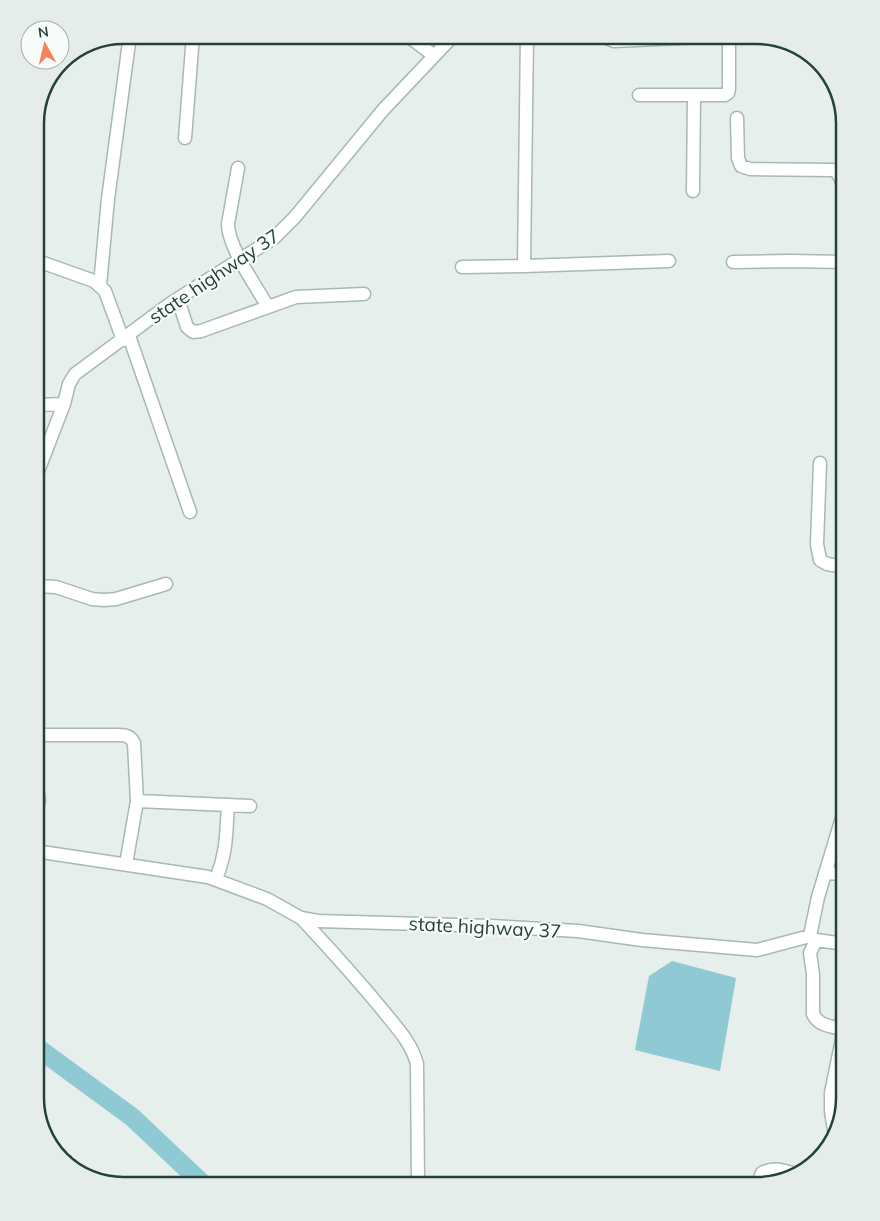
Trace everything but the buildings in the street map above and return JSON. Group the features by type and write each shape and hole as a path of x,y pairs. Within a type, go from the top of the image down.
{"street":[{"path":"100,284 108,199 129,44"},
{"path":"185,138 192,44"},
{"path":"419,44 433,55"},
{"name":"state highway 37","path":"44,456 64,404 69,384 75,374 178,299 274,238 295,217 383,110 445,44"},
{"path":"524,266 527,44"},
{"path":"639,95 720,96 728,93 730,44"},
{"path":"693,192 694,96"},
{"path":"737,118 738,158 741,166 750,169 834,170 836,172"},
{"path":"238,168 228,232 241,260 268,307"},
{"path":"462,267 669,260"},
{"path":"733,262 836,262"},
{"path":"44,263 94,280 105,291 126,338 190,512"},
{"path":"178,299 187,327 194,332 302,296 364,294"},
{"path":"44,405 64,404"},
{"path":"820,463 817,544 820,560 827,564 836,566"},
{"path":"44,586 56,587 92,599 104,600 116,599 166,584"},
{"path":"44,735 127,735 132,738 134,743 137,801 126,864"},
{"path":"137,801 250,806"},
{"path":"216,879 224,860 226,848 228,805"},
{"path":"836,837 825,873 810,953 813,974 813,1014 821,1024 836,1028"},
{"name":"state highway 37","path":"44,852 216,879 267,900 301,918 323,921 492,926 578,931 651,941 757,950 813,938"},
{"path":"825,873 836,874"},
{"path":"301,918 354,974 414,1053 417,1064 418,1177"},
{"path":"813,938 836,942"},
{"path":"833,1122 831,1092 836,1070"},
{"path":"760,1177 762,1173 768,1170 778,1169 786,1171"}],"path":[{"path":"67,1153 76,1162"}],"water":[{"path":"672,961 736,978 720,1071 635,1050 649,976"}],"waterway":[{"path":"44,1053 132,1117 195,1177"}]}
